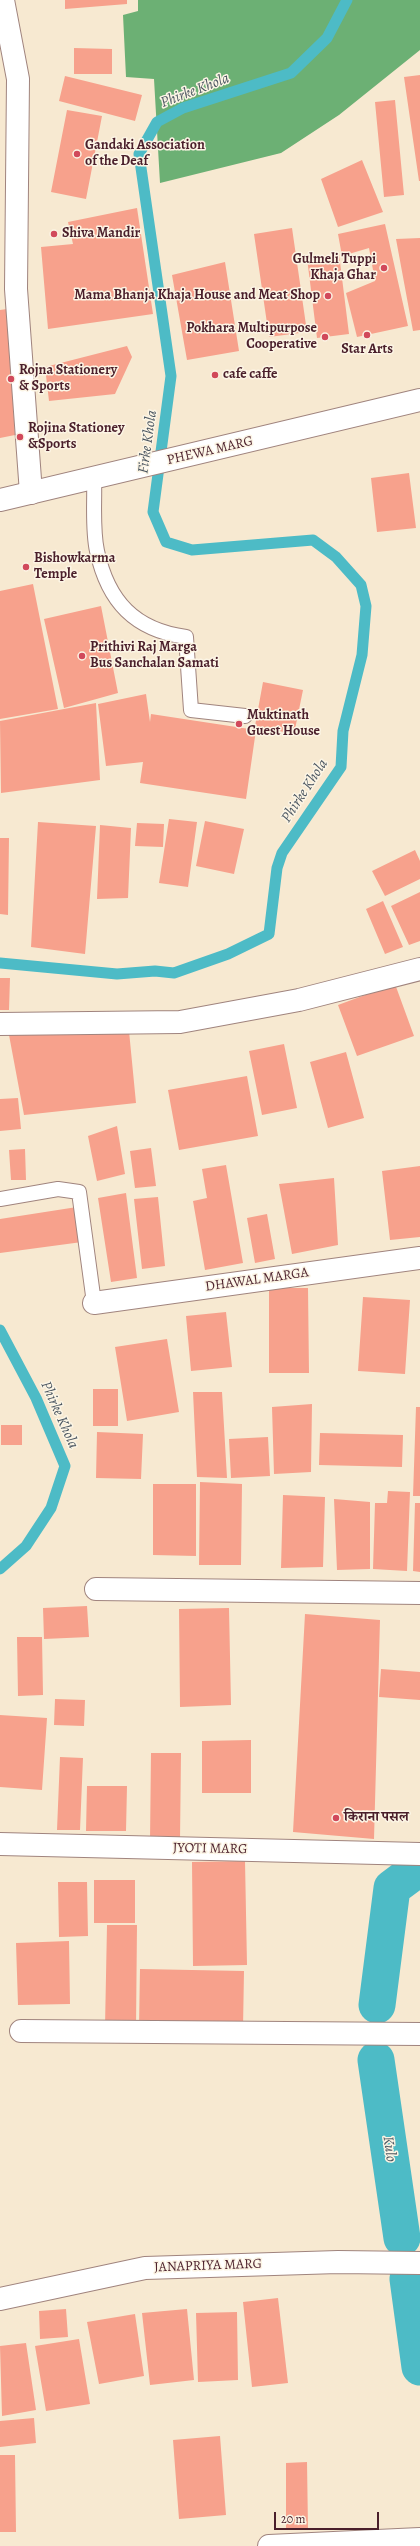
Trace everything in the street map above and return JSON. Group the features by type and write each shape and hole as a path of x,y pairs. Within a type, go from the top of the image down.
{"main road":[{"path":"3,0 18,78 8,291 31,493"},
{"name":"PHEWA MARG","path":"0,500 420,400"},
{"path":"0,1024 180,1022 299,1000 420,969"},
{"name":"DHAWAL MARGA","path":"94,1303 420,1258"},
{"path":"96,1589 420,1593"},
{"name":"JYOTI MARG","path":"0,1844 420,1854"},
{"path":"21,2031 420,2034"},
{"name":"JANAPRIYA MARG","path":"0,2299 145,2268 338,2262 420,2263"},
{"path":"269,2546 420,2539"}],"lane":[{"path":"94,478 97,551 112,594 133,619 164,634 186,637 191,710 245,716"},
{"path":"0,1199 58,1189 79,1192 94,1303"}],"green space":[{"path":"138,0 420,0 420,50 339,115 281,153 160,183 154,79 126,77 123,15 138,11"}],"building":[{"path":"65,0 127,0 127,4 65,9"},
{"path":"74,48 112,49 112,74 74,74"},
{"path":"420,75 420,181 419,181 404,77"},
{"path":"65,76 142,95 135,121 59,101"},
{"path":"395,100 404,195 384,197 375,102"},
{"name":"Gandaki Association of the Deaf","path":"67,110 102,116 86,199 51,192"},
{"path":"362,160 383,212 338,227 321,179"},
{"path":"137,208 153,314 48,329 41,247 73,244 68,222"},
{"name":"Gulmeli Tuppi Khaja Ghar","path":"385,224 408,326 357,337 346,293 375,281 369,248 342,256 338,234"},
{"path":"292,228 307,332 269,337 254,234"},
{"path":"420,238 420,330 413,331 396,239"},
{"name":"Mama Bhanja Khaja House and Meat Shop","path":"339,254 349,334 317,338 307,258"},
{"path":"225,262 239,351 187,360 172,275"},
{"path":"7,309 15,435 0,438 0,310"},
{"path":"127,346 132,357 115,394 49,401 45,367"},
{"path":"409,473 416,528 377,532 371,478"},
{"path":"33,584 58,709 0,719 0,591"},
{"name":"Prithivi Raj Marga Bus Sanchalan Samati","path":"101,606 118,693 64,708 44,619"},
{"path":"263,682 303,690 294,734 255,726"},
{"path":"146,694 150,722 151,714 256,730 246,799 140,783 143,762 106,766 98,704"},
{"path":"96,703 100,780 1,793 0,721"},
{"path":"169,819 197,822 188,887 159,883"},
{"path":"205,821 244,829 234,874 196,866"},
{"path":"38,822 96,826 85,954 31,947"},
{"path":"137,823 164,824 163,847 135,846"},
{"path":"100,825 131,828 128,898 97,899"},
{"path":"0,838 9,838 8,915 0,914"},
{"path":"415,850 420,861 420,879 385,896 372,871"},
{"path":"420,892 420,941 409,945 391,906"},
{"path":"383,901 403,947 385,954 366,909"},
{"path":"0,978 10,978 9,1010 0,1010"},
{"path":"395,984 414,1036 357,1056 338,1005"},
{"path":"129,1031 136,1103 24,1115 9,1035"},
{"path":"284,1044 297,1108 262,1115 249,1051"},
{"path":"346,1052 364,1118 328,1128 310,1062"},
{"path":"247,1076 258,1136 179,1150 168,1090"},
{"path":"18,1098 21,1129 0,1131 0,1099"},
{"path":"117,1126 125,1174 97,1181 88,1136"},
{"path":"151,1148 156,1186 135,1188 130,1151"},
{"path":"25,1149 26,1180 11,1180 9,1150"},
{"path":"226,1165 243,1263 205,1270 193,1201 207,1198 202,1169"},
{"path":"420,1166 420,1237 390,1240 382,1171"},
{"path":"334,1178 338,1245 292,1254 279,1184"},
{"path":"126,1193 137,1278 111,1282 98,1198"},
{"path":"158,1197 165,1266 142,1269 134,1199"},
{"path":"77,1207 82,1242 0,1253 0,1219"},
{"path":"267,1214 275,1259 255,1263 247,1218"},
{"path":"269,1288 308,1288 309,1373 269,1373"},
{"path":"363,1297 410,1300 405,1374 358,1371"},
{"path":"226,1312 232,1367 191,1371 186,1316"},
{"path":"167,1339 179,1412 127,1421 115,1347"},
{"path":"93,1389 118,1389 118,1426 93,1426"},
{"path":"193,1392 222,1392 227,1478 197,1477"},
{"path":"312,1404 311,1472 274,1474 272,1407"},
{"path":"416,1407 420,1407 420,1496 413,1496"},
{"path":"1,1425 22,1425 22,1445 1,1445"},
{"path":"97,1432 143,1434 141,1479 96,1478"},
{"path":"320,1433 403,1435 402,1467 319,1465"},
{"path":"268,1437 270,1476 231,1478 229,1439"},
{"path":"200,1482 242,1484 241,1565 199,1565"},
{"path":"153,1484 196,1484 196,1556 153,1555"},
{"path":"388,1491 410,1492 407,1571 373,1569 375,1503 387,1503"},
{"path":"283,1495 325,1497 323,1567 281,1568"},
{"path":"334,1499 370,1502 370,1569 337,1570"},
{"path":"415,1503 420,1503 420,1572 413,1571"},
{"path":"87,1606 89,1637 44,1639 43,1608"},
{"path":"229,1608 231,1705 180,1707 179,1609"},
{"path":"305,1614 380,1620 374,1839 293,1832"},
{"path":"17,1637 42,1637 43,1695 18,1696"},
{"path":"381,1669 420,1672 420,1700 379,1697"},
{"path":"55,1699 85,1700 84,1726 54,1725"},
{"path":"0,1715 47,1718 42,1790 0,1787"},
{"path":"251,1740 251,1793 202,1793 202,1741"},
{"path":"151,1753 181,1753 180,1840 150,1841"},
{"path":"60,1757 83,1758 80,1830 57,1830"},
{"path":"87,1786 127,1786 126,1831 86,1831"},
{"path":"245,1861 247,1965 193,1966 192,1862"},
{"path":"94,1880 135,1880 135,1923 94,1923"},
{"path":"58,1882 87,1882 88,1936 59,1937"},
{"path":"107,1925 137,1925 136,2027 105,2027"},
{"path":"69,1941 70,2004 18,2005 16,1943"},
{"path":"140,1969 244,1971 243,2028 139,2027"},
{"path":"278,2298 288,2383 252,2387 243,2302"},
{"path":"66,2309 68,2337 40,2339 39,2311"},
{"path":"187,2309 194,2380 150,2385 142,2313"},
{"path":"237,2312 238,2380 198,2382 196,2313"},
{"path":"135,2314 144,2376 99,2384 87,2322"},
{"path":"79,2339 90,2404 46,2411 35,2346"},
{"path":"26,2343 36,2410 2,2416 0,2346"},
{"path":"34,2418 36,2443 0,2447 0,2421"},
{"path":"220,2436 226,2515 179,2519 173,2440"},
{"path":"0,2455 15,2455 16,2532 0,2532"},
{"path":"307,2462 308,2529 286,2529 286,2463"}],"waterway":[{"name":"Phirke Khola","path":"0,963 117,974 155,971 174,973 228,954 269,934 277,868 282,853 341,767 343,731 362,655 366,606 361,585 336,557 313,540 192,550 166,542 153,512 171,376 139,154 157,122 183,108 291,73 327,38 347,0"},
{"name":"Phirke Khola","path":"0,1330 36,1398 65,1466 51,1508 26,1546 0,1569"},
{"name":"Kulo","path":"377,2005 392,1888 420,1867"},
{"name":"Kulo","path":"376,2060 402,2238"},
{"name":"Kulo","path":"408,2279 420,2367"}],"place":[{"name":"Gandaki Association of the Deaf","path":"77,154"},
{"name":"Shiva Mandir","path":"54,234"},
{"name":"Gulmeli Tuppi Khaja Ghar","path":"384,268"},
{"name":"Mama Bhanja Khaja House and Meat Shop","path":"328,296"},
{"name":"Star Arts","path":"367,335"},
{"name":"Pokhara Multipurpose Cooperative","path":"325,337"},
{"name":"cafe caffe","path":"215,375"},
{"name":"Rojna Stationery & Sports","path":"11,379"},
{"name":"Rojina Stationey &Sports","path":"20,437"},
{"name":"Bishowkarma Temple","path":"26,567"},
{"name":"Prithivi Raj Marga Bus Sanchalan Samati","path":"82,656"},
{"name":"Muktinath Guest House","path":"239,724"},
{"name":"किराना पसल","path":"336,1818"}],"water label":[{"name":"Firke Khola","path":"148,442"}]}
